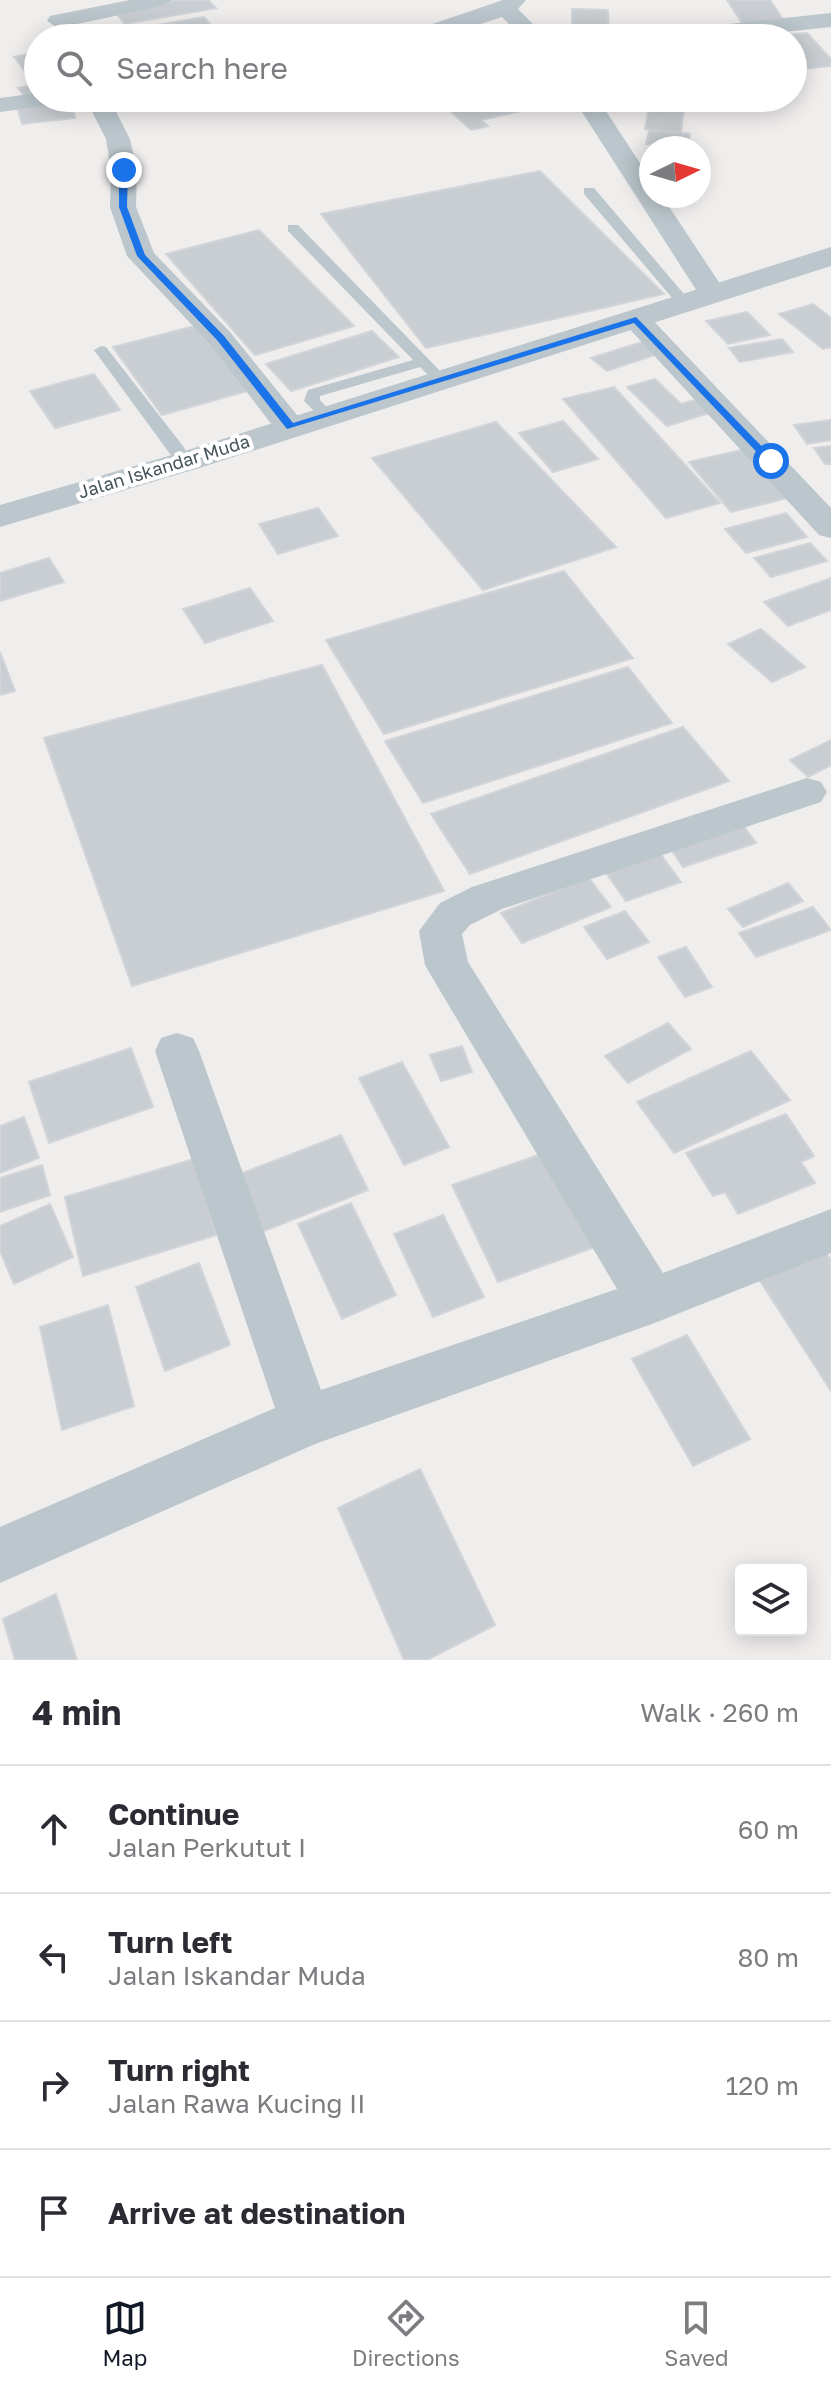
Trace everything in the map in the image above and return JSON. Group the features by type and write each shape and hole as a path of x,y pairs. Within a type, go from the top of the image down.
{"street":[{"path":"48,0 60,24"},
{"path":"80,24 162,0"},
{"path":"455,24 511,5 525,24"},
{"path":"794,24 831,20"},
{"path":"0,105 24,102"},
{"path":"104,112 118,139 124,170 123,207 141,256 220,338 290,427"},
{"path":"593,112 698,298"},
{"name":"Jalan Iskandar Muda","path":"0,516 184,462 326,415 431,370 636,319 831,256"},
{"path":"636,319 831,528"},
{"path":"652,1301 447,965 440,931 455,914 487,898 807,792"},
{"path":"177,1051 306,1421"},
{"path":"0,1555 306,1421 652,1301 831,1231"}],"lane":[{"path":"589,191 698,298"},
{"path":"293,228 431,370"},
{"path":"101,350 184,462"}],"building":[{"path":"181,0 208,0 216,8 125,24 114,11"},
{"path":"727,0 770,0 784,21 742,23"},
{"path":"572,9 608,10 609,24 572,24"},
{"path":"204,17 210,24 164,24"},
{"path":"807,33 831,59 831,66 807,69"},
{"path":"24,55 24,70 14,57"},
{"path":"24,105 24,112 73,112 75,118 22,124 17,106"},
{"path":"451,112 517,112 481,120 488,126 471,130"},
{"path":"648,112 684,112 681,132 645,129"},
{"path":"649,131 690,134 690,136 648,136"},
{"path":"540,171 664,294 426,348 321,214"},
{"path":"259,230 354,326 255,355 166,254"},
{"path":"813,304 831,318 831,347 823,349 779,314"},
{"path":"747,312 770,335 728,344 706,321"},
{"path":"199,325 251,390 162,415 113,347"},
{"path":"372,331 399,357 291,391 266,364"},
{"path":"782,339 793,352 740,362 729,348"},
{"path":"648,340 664,352 607,371 591,358"},
{"path":"94,374 120,410 55,428 30,391"},
{"path":"655,379 681,404 705,397 719,410 667,426 627,387"},
{"path":"614,387 720,503 666,518 563,399"},
{"path":"831,420 831,440 807,444 794,425"},
{"path":"563,421 598,459 553,472 519,433"},
{"path":"496,422 616,547 483,590 372,458"},
{"path":"831,446 831,464 825,464 814,448"},
{"path":"745,449 788,498 731,512 689,462"},
{"path":"318,508 338,536 278,554 259,524"},
{"path":"786,513 807,537 746,553 725,529"},
{"path":"810,543 827,561 771,577 754,558"},
{"path":"49,558 64,582 0,601 0,573"},
{"path":"564,571 633,658 384,734 326,640"},
{"path":"831,578 831,610 788,626 764,602"},
{"path":"250,588 273,621 205,643 183,609"},
{"path":"761,629 805,667 772,682 728,644"},
{"path":"0,652 15,691 0,695"},
{"path":"322,665 444,891 132,986 44,738"},
{"path":"628,667 672,723 423,803 385,741"},
{"path":"683,727 729,781 470,874 431,814"},
{"path":"831,740 831,765 808,777 790,760"},
{"path":"739,820 756,843 683,867 667,843"},
{"path":"659,852 681,882 626,901 604,870"},
{"path":"589,878 611,907 522,943 501,913"},
{"path":"788,883 803,901 743,927 728,909"},
{"path":"813,907 831,930 756,957 739,933"},
{"path":"625,911 649,942 607,959 584,927"},
{"path":"686,947 712,987 685,997 658,957"},
{"path":"668,1023 691,1049 628,1083 605,1056"},
{"path":"462,1046 472,1072 441,1081 430,1055"},
{"path":"131,1048 153,1107 49,1143 29,1082"},
{"path":"751,1051 790,1100 674,1153 637,1102"},
{"path":"402,1062 449,1147 404,1165 359,1078"},
{"path":"786,1114 814,1156 801,1162 815,1183 738,1214 725,1192 713,1196 686,1153"},
{"path":"24,1117 39,1158 0,1173 0,1126"},
{"path":"341,1135 368,1190 259,1233 235,1176"},
{"path":"550,1151 598,1246 498,1282 452,1185"},
{"path":"194,1159 216,1235 83,1276 65,1197"},
{"path":"42,1165 50,1195 0,1212 0,1178"},
{"path":"351,1203 396,1295 342,1319 298,1224"},
{"path":"50,1204 73,1257 14,1284 0,1251 0,1226"},
{"path":"443,1215 484,1297 433,1317 394,1234"},
{"path":"821,1245 831,1260 831,1391 755,1273"},
{"path":"199,1263 230,1345 165,1371 136,1287"},
{"path":"108,1305 134,1406 62,1430 40,1327"},
{"path":"687,1335 750,1439 693,1466 632,1359"},
{"path":"420,1469 495,1625 427,1660 404,1660 338,1508"},
{"path":"56,1594 77,1660 15,1660 3,1619"}],"route":[{"path":"124,170 123,207 141,256 220,338 290,427 636,319 771,461"}]}
